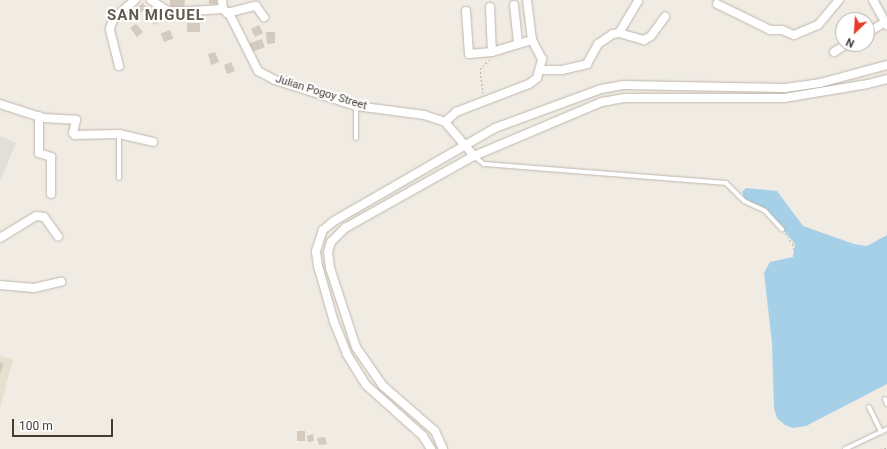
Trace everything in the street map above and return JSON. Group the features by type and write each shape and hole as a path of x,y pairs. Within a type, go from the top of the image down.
{"street":[{"path":"120,66 110,29 113,19 135,0"},
{"path":"151,0 159,6 176,12 225,11 256,6 264,17"},
{"path":"222,0 225,11"},
{"path":"474,156 464,147 445,122 456,112 484,99 529,84 537,78 541,70 542,59 532,40 528,0"},
{"path":"717,4 770,30 782,30 794,35 818,25 838,0"},
{"path":"873,0 886,24 875,29"},
{"path":"619,33 638,1"},
{"path":"514,5 518,44"},
{"path":"490,7 492,52"},
{"name":"Julian Pogoy Street","path":"225,11 258,71 275,80 356,106 424,115 445,122"},
{"path":"466,11 467,52 474,55 492,52 532,40"},
{"path":"541,70 562,70 587,64 598,44 604,38 619,33 644,40 651,36 665,17"},
{"path":"430,449 423,436 376,395 356,371 334,322 316,251 323,230 334,221 495,128 601,89 623,85 785,88 820,83 887,65"},
{"path":"443,449 435,431 383,386 363,361 343,311 330,268 328,252 331,242 345,228 474,156 602,102 624,98 784,98 868,84 887,78"},
{"path":"0,104 39,116 76,120 73,133 75,135 119,134 153,142"},
{"path":"39,116 39,153 51,157 51,194"},
{"path":"0,238 36,216 44,217 58,236"},
{"path":"0,285 34,288 61,282"}],"lane":[{"path":"155,21 159,6"},
{"path":"356,106 356,138"},
{"path":"119,134 119,178"},
{"path":"474,156 484,164 726,183 744,201 765,211 782,229"},
{"path":"885,399 887,404"},
{"path":"868,407 881,432"},
{"path":"845,449 887,429"}],"path":[{"path":"484,99 480,69 489,62 492,52"},
{"path":"782,229 793,244 794,250"},
{"path":"880,449 887,448"}],"shaded area":[{"path":"1,136 16,143 0,181 0,139"},
{"path":"0,355 13,360 0,408"}],"water":[{"path":"746,188 777,191 803,226 854,244 867,246 887,235 887,384 806,426 793,428 785,425 777,418 774,408 772,343 764,273 770,262 793,257 795,244 766,209 745,201 742,192"}],"building":[{"path":"170,0 185,0 184,10 170,9"},
{"path":"209,0 217,0 217,4 209,4"},
{"path":"143,3 147,8 137,15 134,11"},
{"path":"187,23 200,23 200,32 187,32"},
{"path":"136,24 143,32 137,37 130,28"},
{"path":"259,25 263,33 255,37 251,29"},
{"path":"170,30 173,38 164,42 161,34"},
{"path":"266,32 275,32 275,43 267,44"},
{"path":"262,39 265,48 251,52 248,44"},
{"path":"215,52 219,62 211,65 208,54"},
{"path":"231,62 235,71 227,74 224,65"},
{"path":"0,362 4,363 0,375"},
{"path":"297,431 305,431 305,441 297,441"},
{"path":"313,434 314,441 308,442 307,436"},
{"path":"325,437 327,444 319,445 317,438"}],"district":[{"name":"SAN MIGUEL","path":"156,16"}]}
